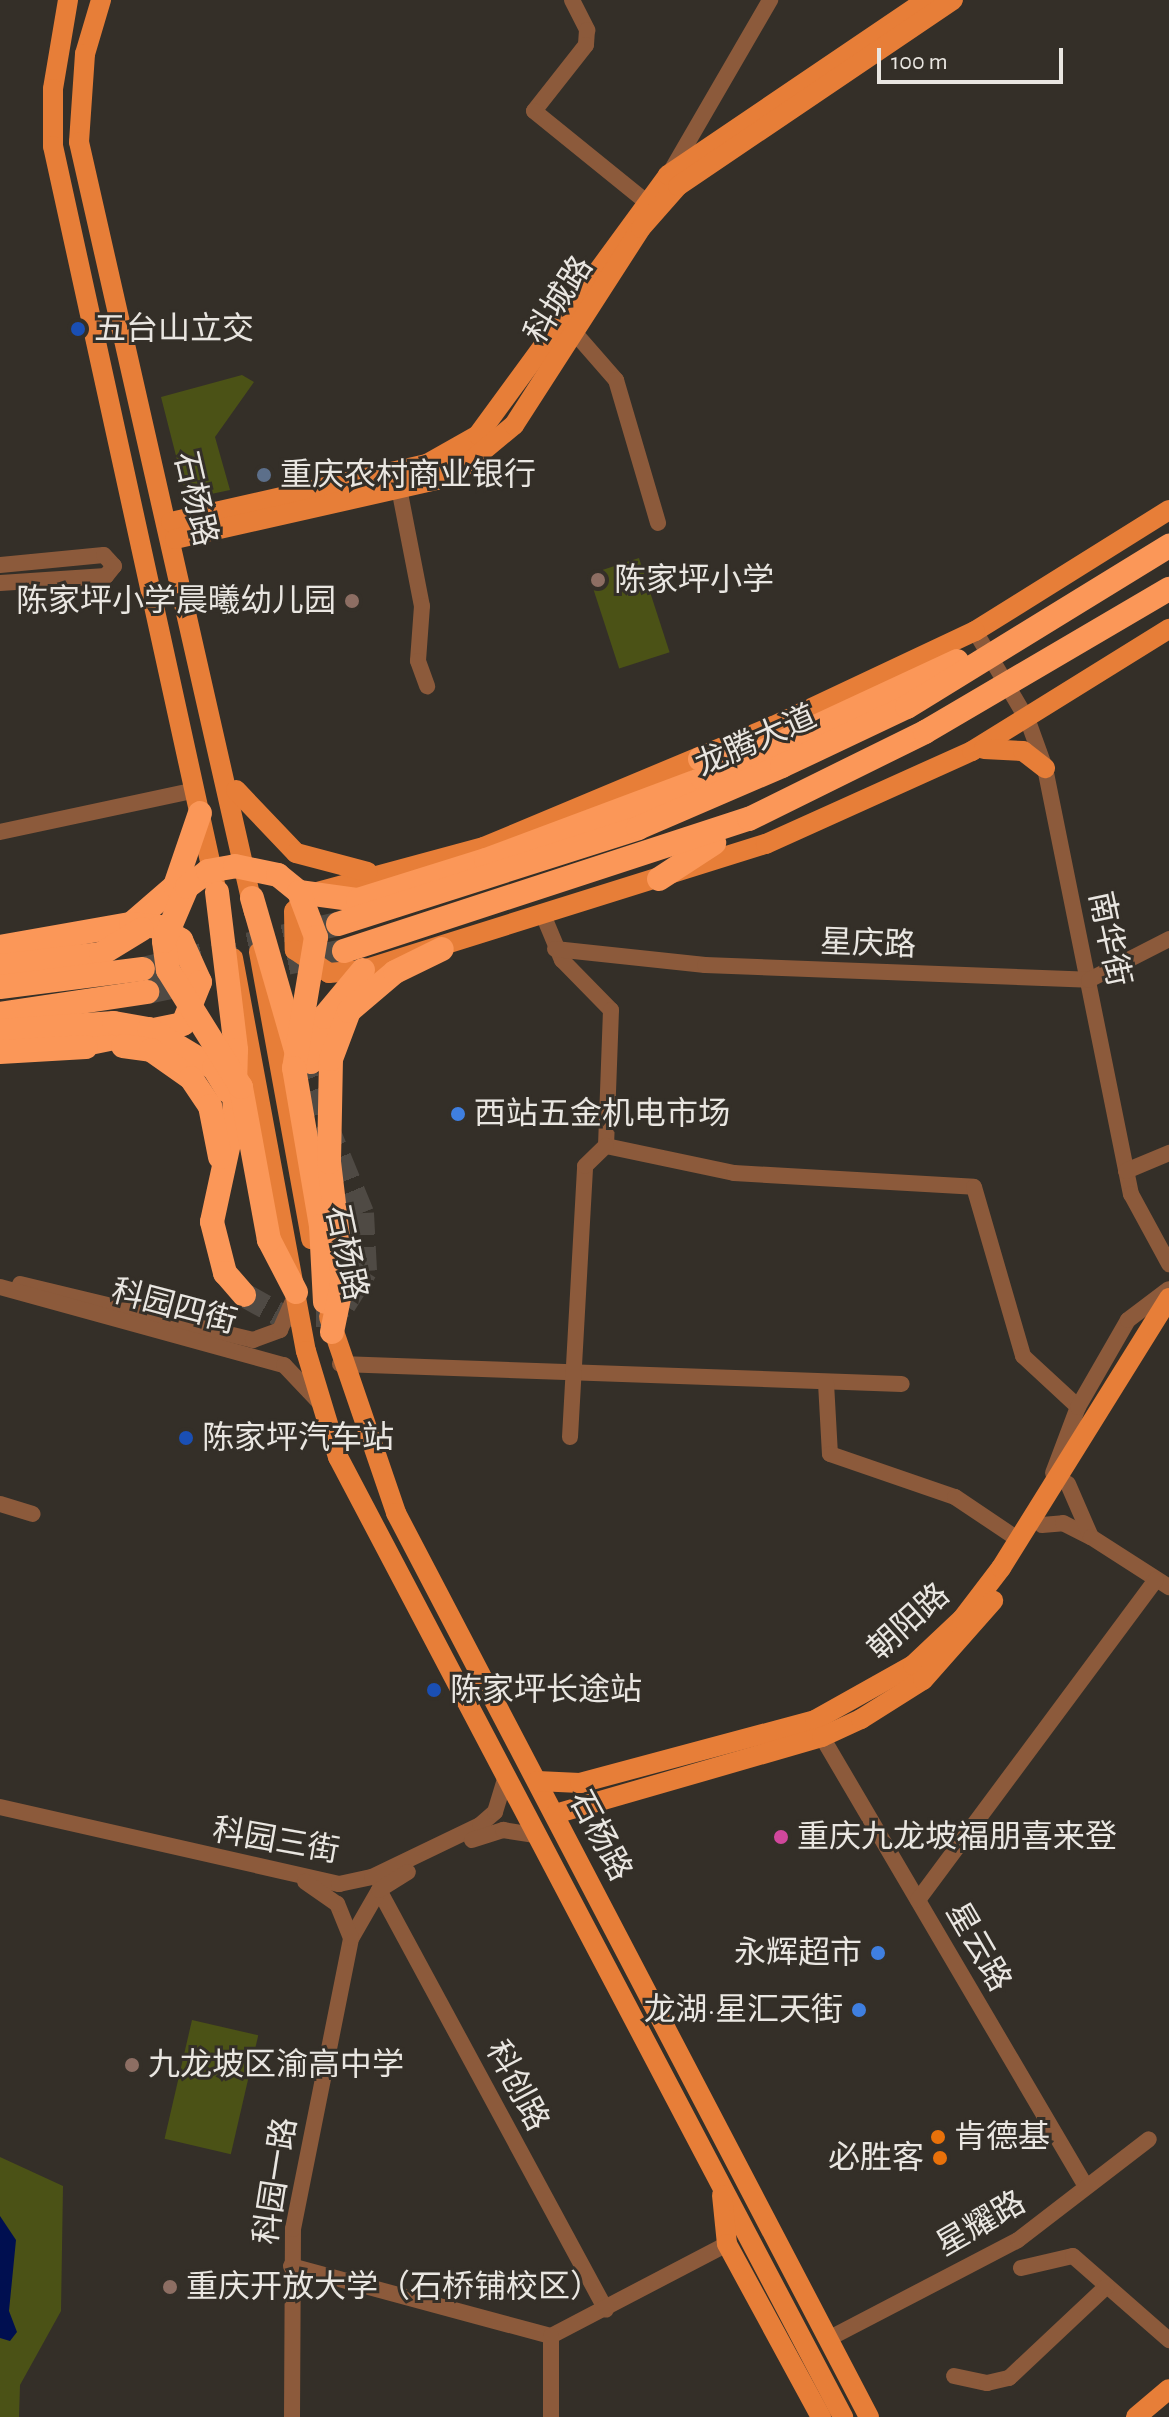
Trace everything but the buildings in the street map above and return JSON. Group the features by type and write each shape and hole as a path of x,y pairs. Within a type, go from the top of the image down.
{"highway":[{"path":"299,892 358,900 701,769 776,745 901,698 1042,622 1169,546"},
{"name":"龙腾大道","path":"344,951 749,819 925,732 1094,636 1169,589"},
{"name":"龙腾大道","path":"338,924 638,828 901,698"},
{"path":"131,924 175,886 198,802"},
{"path":"659,879 749,819"},
{"path":"0,966 101,954 150,924 208,871 235,866 278,875 299,892 316,937 294,1068 321,1226 325,1302"},
{"path":"187,887 164,941 168,970 241,1087 269,1240 296,1292"},
{"path":"217,892 236,1050 234,1120 221,1175 215,1246 244,1295"},
{"path":"252,898 306,1063 324,1017 363,970"},
{"path":"0,947 131,924 172,932 189,951 200,982 191,1014 169,1032 70,1047"},
{"path":"332,1332 343,1279 329,1162 331,1059 349,1011 395,972 442,949"},
{"path":"0,987 145,981 0,1014"},
{"path":"0,1031 114,1023 181,1042 225,1085 254,1156"},
{"path":"0,1052 70,1047 138,1047 180,1067 210,1106 221,1175"}],"main road":[{"name":"石杨路","path":"68,0 56,66 53,146 217,892 245,1003 296,1292 319,1403 377,1540 843,2417"},
{"name":"石杨路","path":"101,0 85,54 79,142 173,530 229,779 325,1302 340,1364 396,1513 869,2417"},
{"name":"科城路","path":"173,530 453,453 499,414 645,201 668,175 926,0"},
{"name":"科城路","path":"173,530 436,480 493,445 574,332 641,228 696,170 953,0"},
{"path":"1169,510 975,631 701,769 484,847 310,894 294,911 291,937 305,962 329,973 363,970 442,949 766,844 972,751 1028,721 1169,629"},
{"path":"972,751 1003,746 1045,768"},
{"path":"229,779 251,813 296,853 338,870 396,872"},
{"name":"朝阳路","path":"537,1781 580,1783 815,1720 887,1684 962,1619 1019,1540 1169,1298"},
{"name":"朝阳路","path":"555,1814 822,1737 893,1701 952,1653 1042,1525 1169,1320"},
{"path":"632,1769 625,1781 636,1789"},
{"path":"721,2183 727,2244 821,2417"},
{"path":"1136,2417 1169,2389"},
{"path":"1152,2417 1169,2401"}],"street":[{"path":"572,0 586,45 534,111 645,201"},
{"path":"668,175 770,0"},
{"path":"574,332 616,380 658,523"},
{"path":"399,488 422,606 418,661 427,686"},
{"path":"0,565 104,555 114,566 106,576 0,583"},
{"name":"南华街","path":"975,631 1028,721 1045,768 1126,1171 1139,1216 1169,1264"},
{"path":"0,832 198,802"},
{"path":"544,917 555,949 611,1010 606,1146 585,1166 571,1371 570,1437"},
{"name":"星庆路","path":"555,949 705,965 1089,980 1169,939"},
{"path":"606,1146 734,1173 974,1187 1023,1356 1078,1407"},
{"path":"1126,1171 1169,1153"},
{"name":"科园四街","path":"0,1284 253,1340 280,1330 296,1292"},
{"name":"科园四街","path":"0,1284 284,1365 319,1403"},
{"path":"1042,1503 1078,1407 1128,1320 1169,1289"},
{"path":"340,1364 902,1384"},
{"path":"826,1383 830,1454 955,1497 1019,1540"},
{"path":"1068,1484 1082,1530"},
{"path":"0,1504 33,1514"},
{"path":"918,1900 1162,1584 1082,1530 1042,1525"},
{"name":"星云路","path":"822,1737 1085,2185"},
{"name":"科园三街","path":"0,1807 305,1882 372,1877 480,1825 495,1812 505,1779"},
{"name":"科园三街","path":"351,1938 379,1890 486,1833 534,1835"},
{"path":"305,1882 337,1904 351,1938"},
{"name":"科创路","path":"379,1890 606,2309"},
{"name":"科园一路","path":"292,2417 291,2266 299,2184 351,1938"},
{"name":"星耀路","path":"828,2339 1018,2240 1085,2185 1149,2139"},
{"path":"291,2266 551,2336 727,2244"},
{"path":"1021,2268 1073,2256 1169,2340"},
{"path":"954,2376 987,2383 1009,2378 1107,2286"},
{"path":"551,2336 551,2417"}],"green space":[{"path":"242,375 254,382 215,437 230,490 197,497 185,491 161,397"},
{"path":"639,558 670,652 619,669 589,574"},
{"path":"192,2020 258,2035 231,2154 165,2139"},
{"path":"0,2157 63,2186 61,2311 20,2385 19,2417 0,2417"}],"shaded area":[{"path":"0,2216 16,2240 9,2311 17,2332 10,2341 0,2338"}],"tunnel":[{"path":"143,969 338,924"},
{"path":"147,992 344,951"},
{"path":"244,1295 280,1315 323,1315 344,1305 365,1271 362,1213 301,1064"}],"place":[{"name":"五台山立交","path":"78,329"},
{"name":"重庆农村商业银行","path":"264,475"},
{"name":"陈家坪小学","path":"598,580"},
{"name":"陈家坪小学晨曦幼儿园","path":"352,601"},
{"name":"西站五金机电市场","path":"458,1114"},
{"name":"陈家坪汽车站","path":"186,1438"},
{"name":"陈家坪长途站","path":"434,1690"},
{"name":"重庆九龙坡福朋喜来登","path":"781,1837"},
{"name":"永辉超市","path":"878,1953"},
{"name":"龙湖·星汇天街","path":"859,2010"},
{"name":"九龙坡区渝高中学","path":"132,2065"},
{"name":"肯德基","path":"938,2137"},
{"name":"必胜客","path":"940,2158"},
{"name":"重庆开放大学（石桥铺校区）","path":"170,2287"}]}
